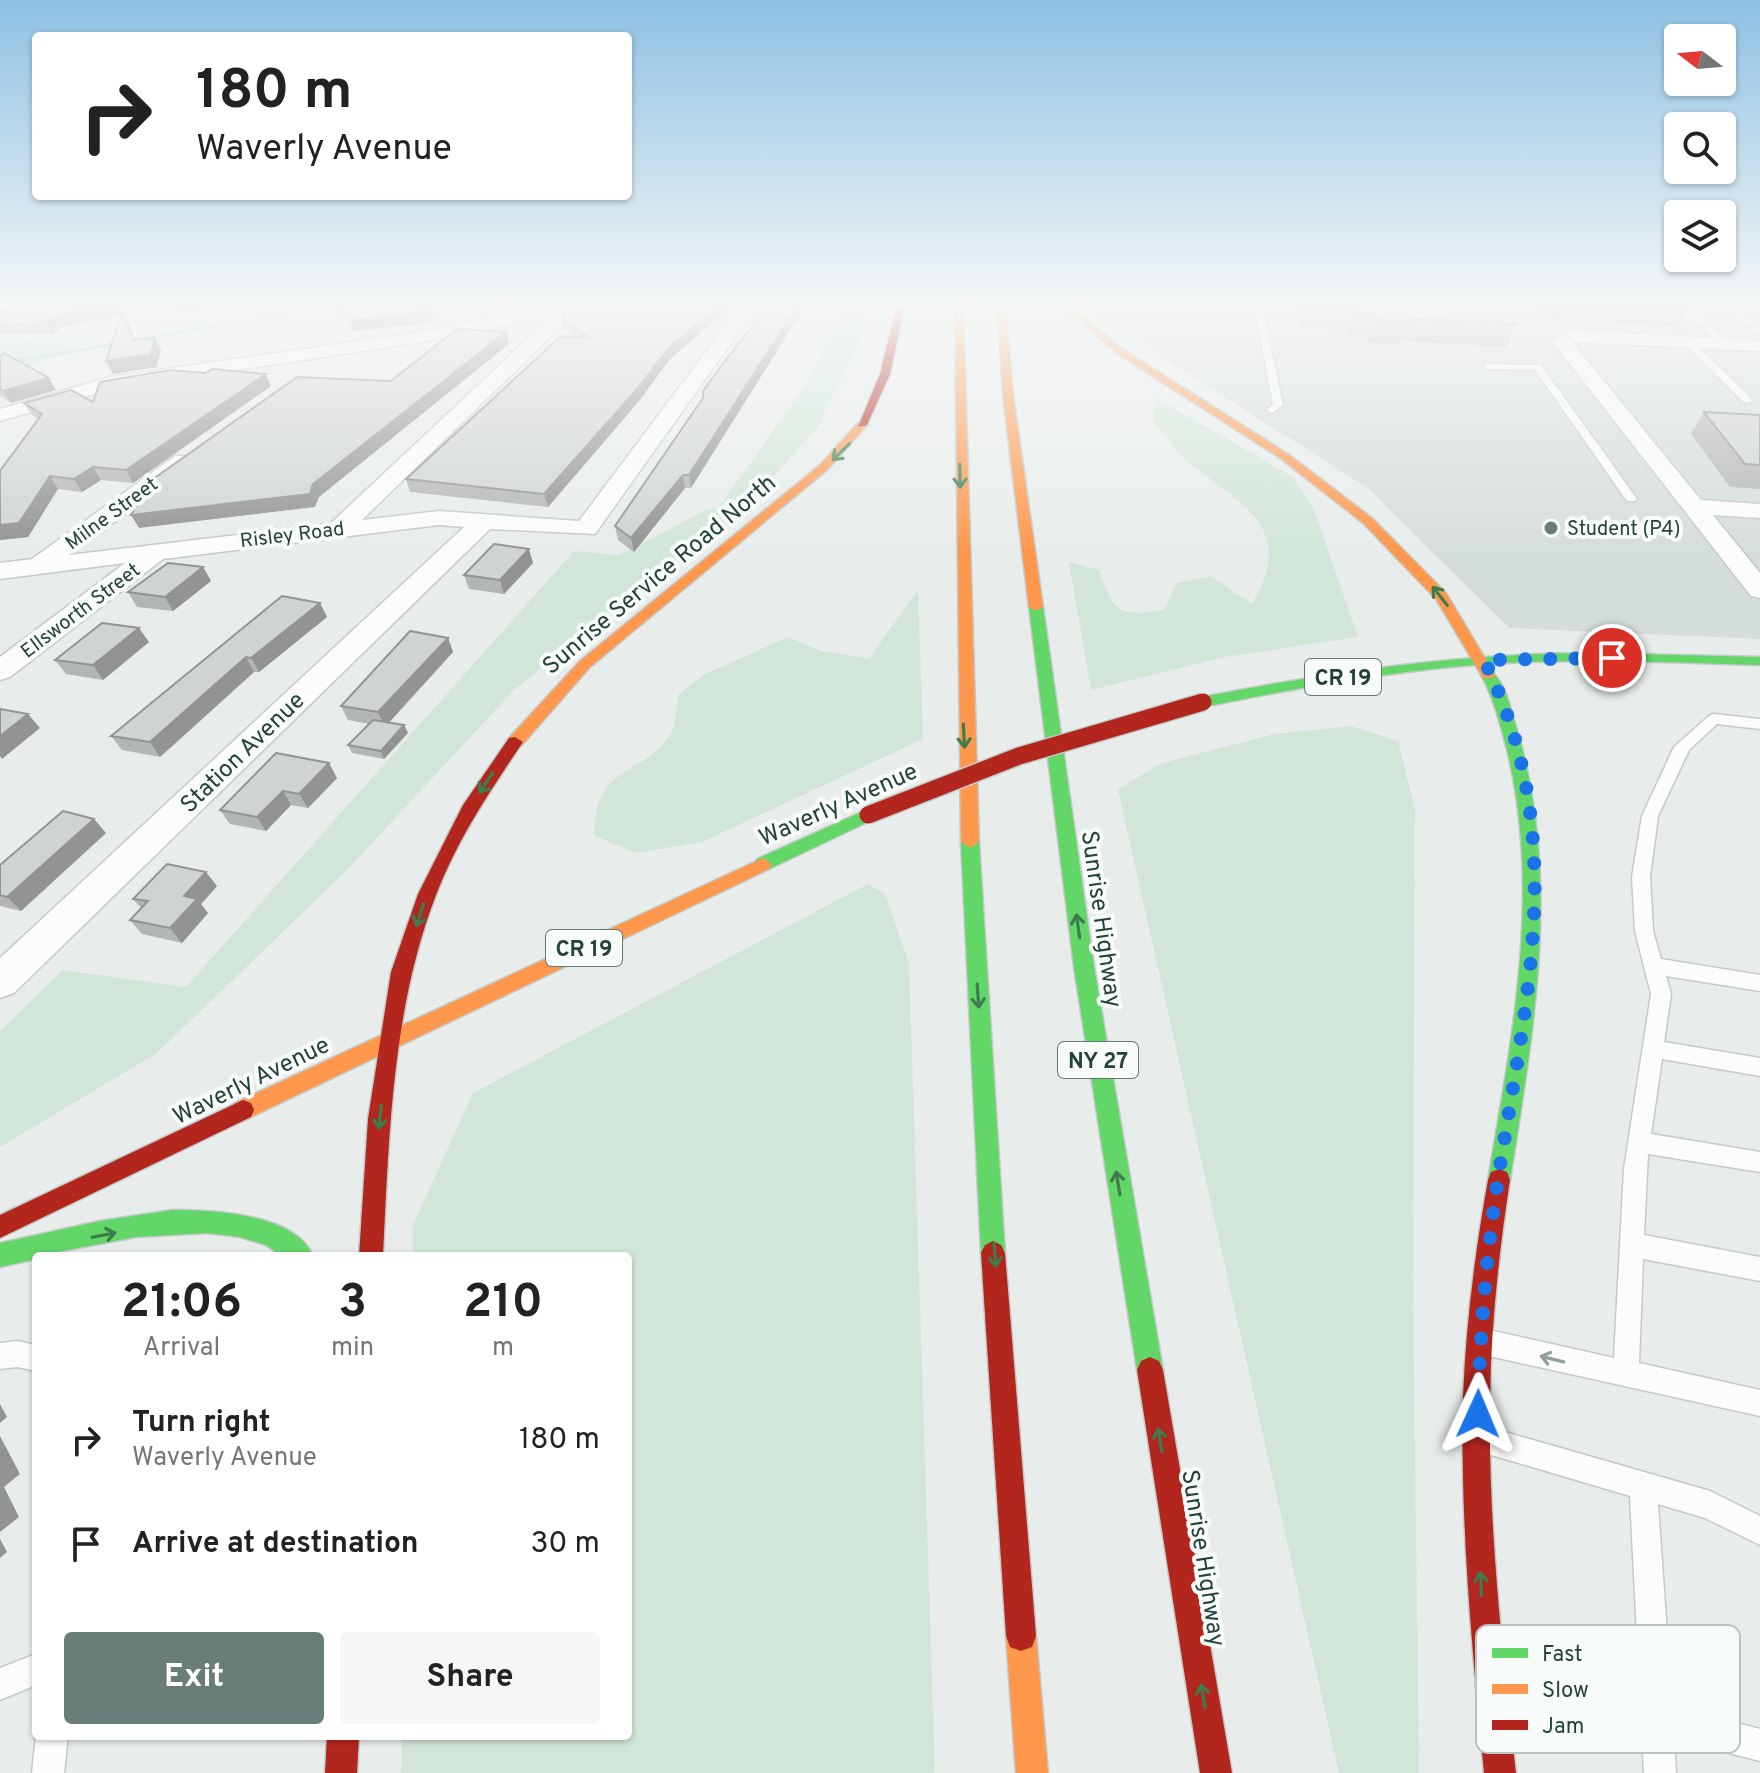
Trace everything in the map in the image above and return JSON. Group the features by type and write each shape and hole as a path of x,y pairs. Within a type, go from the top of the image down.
{"main road":[{"name":"Sunrise Service Road North","path":"371,1252 379,1119 401,972 427,894 471,805 500,761 556,692 585,664 824,467 856,437 876,407 881,388"},
{"path":"957,388 959,398"},
{"path":"959,388 964,727 974,936 1014,1567 1032,1773"},
{"name":"Sunrise Highway","path":"1007,388 1082,952 1216,1773"},
{"path":"1179,388 1288,456 1355,506 1424,574 1484,660 1505,705 1528,784 1537,894 1522,1042 1488,1247 1479,1341 1477,1438 1485,1625"},
{"name":"Waverly Avenue","path":"0,1227 389,1039 779,857 946,782 1074,738 1203,702 1324,679 1484,660 1584,657 1760,661"},
{"path":"0,1255 156,1225 225,1220 253,1226 286,1240 297,1252"},
{"path":"341,1773 343,1740"},
{"path":"1498,1753 1500,1773"}],"street":[{"path":"0,415 94,388"},
{"path":"339,529 490,388"},
{"name":"Risley Road","path":"0,571 161,549 439,518 586,529 689,388"},
{"path":"1598,388 1760,590"},
{"path":"0,435 70,395"},
{"name":"Milne Street","path":"38,565 201,448"},
{"path":"1693,507 1760,511"},
{"name":"Station Avenue","path":"0,982 483,522"},
{"name":"Ellsworth Street","path":"0,671 161,549"}],"lane":[{"path":"1272,410 1278,405 1275,388"},
{"path":"1553,388 1631,499"},
{"path":"1735,388 1747,400"},
{"path":"1626,1375 1639,1142 1661,994 1644,931 1641,877 1650,816 1682,747 1714,719 1760,724"},
{"path":"1654,966 1760,983"},
{"path":"1653,1049 1760,1067"},
{"path":"1639,1142 1760,1162"},
{"path":"1632,1245 1760,1269"},
{"path":"1479,1341 1760,1403"},
{"path":"0,1356 17,1354 32,1357"},
{"path":"1477,1438 1710,1505 1760,1531"},
{"path":"1643,1486 1650,1625"},
{"path":"0,1684 32,1671"},
{"path":"48,1773 52,1740"},
{"path":"1740,1740 1760,1745"},
{"path":"1658,1753 1660,1773"}],"shaded area":[{"path":"1211,388 1760,388 1760,639 1509,628 1369,489"}],"green space":[{"path":"804,388 837,388 817,428 758,494 514,690 348,869 157,1053 0,1147 0,1031 63,970 186,987 574,551 619,555 706,510 719,507"},
{"path":"1156,398 1293,477 1313,507 1358,637 1225,657 1091,690 1069,562 1099,570 1114,603 1120,609 1137,613 1164,610 1177,583 1211,576 1252,604 1266,573 1268,548 1262,527 1248,510 1188,461 1160,430 1154,419"},
{"path":"918,590 923,739 702,842 635,853 595,836 596,813 609,784 657,750 669,737 679,694 705,674 788,637 824,652 869,658"},
{"path":"1351,726 1398,741 1415,810 1413,1284 1419,1773 1339,1773 1118,790 1159,764 1274,734"},
{"path":"868,884 885,894 909,963 935,1773 401,1773 402,1740 632,1740 632,1252 413,1252 413,1225 473,1093"}],"building":[{"path":"98,388 246,388 126,470 93,467 74,479 50,476 19,523 0,525 0,471 42,414 24,403 71,390 93,402"},
{"path":"282,388 435,388 313,484 310,494 131,515 149,482"},
{"path":"505,388 638,388 544,494 406,479"},
{"path":"705,388 745,388 689,475 683,475 631,538 615,526 703,398"},
{"path":"1704,412 1760,415 1760,465 1745,464"},
{"path":"494,544 529,549 500,580 464,575"},
{"path":"168,563 203,567 165,597 128,592"},
{"path":"282,596 320,603 251,658 246,657 150,742 111,736"},
{"path":"102,623 139,628 93,665 55,660"},
{"path":"410,631 448,638 378,712 341,706"},
{"path":"0,709 28,714 0,736"},
{"path":"373,720 404,725 381,751 348,745"},
{"path":"276,753 329,763 299,794 283,791 257,817 220,810"},
{"path":"63,811 94,819 7,897 0,895 0,865"},
{"path":"167,864 206,872 184,896 197,899 170,928 130,920 148,901 133,899"}],"traffic: fast":[{"path":"1036,607 1084,967 1150,1370"},
{"path":"1203,702 1344,676 1486,660 1589,657 1760,661"},
{"path":"1488,675 1503,710 1524,787 1531,843 1533,899 1525,1012 1499,1180"},
{"path":"763,864 868,815"},
{"path":"970,842 993,1253"},
{"path":"0,1255 136,1226 207,1221 240,1225 271,1235 296,1252"}],"traffic: slow":[{"path":"961,388 970,842"},
{"path":"1007,388 1036,607"},
{"path":"1176,388 1284,456 1368,520 1441,596 1488,675"},
{"path":"515,742 585,664 824,467 862,425"},
{"path":"243,1110 763,864"},
{"path":"1021,1636 1032,1773"}],"traffic: jam":[{"path":"862,425 879,388"},
{"path":"868,815 1019,756 1203,702"},
{"path":"371,1252 379,1119 401,972 427,894 471,805 515,742"},
{"path":"0,1227 243,1110"},
{"path":"1485,1625 1476,1451 1477,1397 1487,1261 1499,1180"},
{"path":"993,1253 1021,1636"},
{"path":"1150,1370 1216,1773"},
{"path":"341,1773 343,1740"},
{"path":"1498,1753 1500,1773"}],"place":[{"name":"Student (P4)","path":"1551,528"}],"route":[{"path":"1478,1414 1479,1341 1488,1247 1522,1042 1537,894 1535,837 1528,784 1505,705 1484,660 1612,658"}]}
